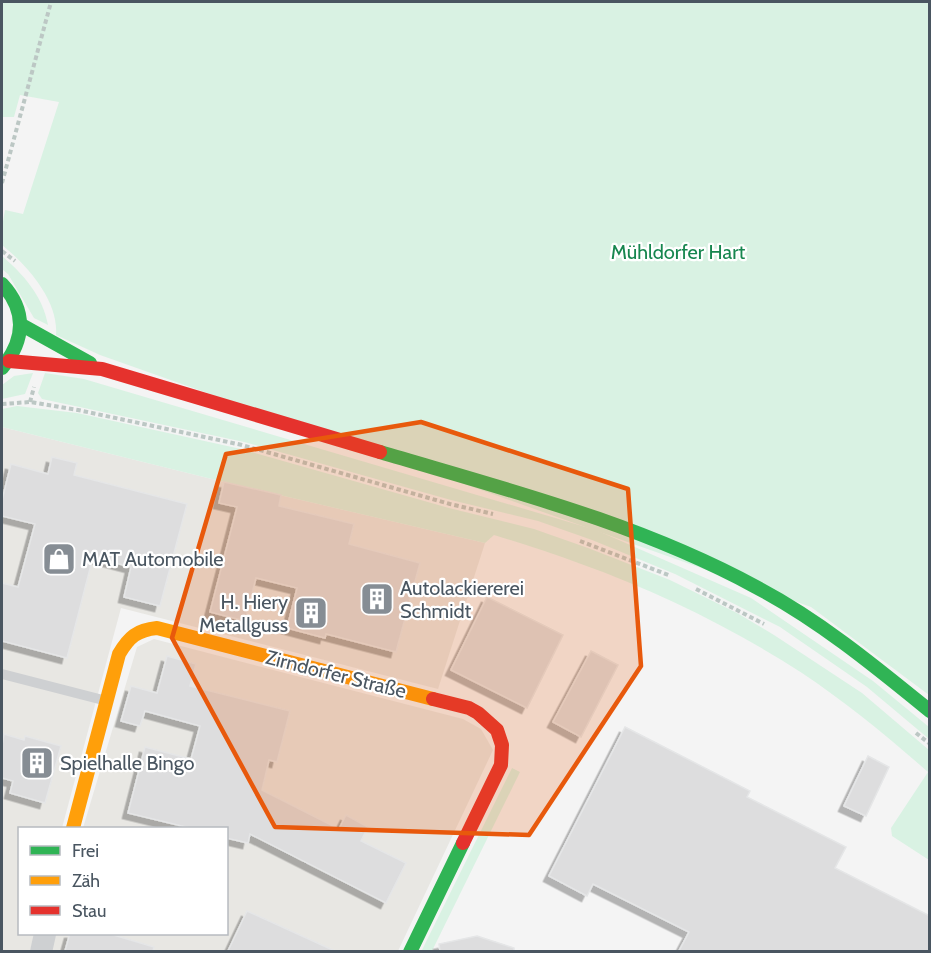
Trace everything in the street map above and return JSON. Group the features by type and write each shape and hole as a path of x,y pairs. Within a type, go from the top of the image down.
{"main road":[{"path":"2,284 16,304 20,324 18,344 5,364"},
{"path":"20,324 102,369 506,489 600,519 662,542 748,583 805,617 846,645 930,711"},
{"path":"5,364 102,369"},
{"name":"Zirndorfer Straße","path":"73,827 119,654 127,638 139,629 157,628 469,708 495,726 502,739 504,750 501,765 410,951"}],"street":[{"path":"41,951 45,935"}],"lane":[{"path":"2,674 106,700"}],"path":[{"path":"2,183 51,2"},
{"path":"2,404 30,402 78,410 242,445 450,504 498,515"},
{"path":"579,540 672,577"},
{"path":"691,586 768,626"},
{"path":"913,731 930,744"}],"highlighted area":[{"path":"421,422 628,489 641,666 529,835 275,827 172,638 226,454"}],"shaded area":[{"path":"2,427 485,543 438,689 121,608 62,827 18,827 18,935 35,935 30,951 2,951"},
{"path":"154,639 463,719 481,729 493,750 398,951 51,952 56,935 228,935 228,827 83,827 137,647"}],"green space":[{"name":"Mühldorfer Hart","path":"2,2 929,2 929,695 811,607 100,355 56,335 56,322 47,297 31,273 2,245 2,227 5,210 23,214 59,102 20,95 14,117 2,117"},
{"path":"2,256 17,270 37,295 48,325 34,318 8,274 2,269"},
{"path":"33,373 25,394 2,399 2,385 14,376"},
{"path":"45,373 84,379 596,530 751,598 873,681 929,727 929,739 867,687 780,627 675,574 538,521 451,500 244,442 42,399 38,393"},
{"path":"17,406 77,413 241,449 449,508 534,529 670,580 737,613 862,693 929,750 929,860 892,836 891,828 928,772 867,721 802,673 694,612 610,575 494,535 485,543 2,427 2,409"},
{"path":"512,768 520,772 432,951 421,952"}],"building":[{"name":"MAT Automobile","path":"52,457 77,463 74,475 187,504 160,606 124,597 131,567 93,557 67,658 2,641 2,583 18,587 35,524 2,516 2,500 11,464 48,474"},
{"path":"224,482 281,495 279,506 354,524 349,544 420,563 396,652 326,634 325,638 287,628 297,588 256,578 245,621 210,612 237,507 219,503"},
{"path":"487,597 563,635 527,708 451,670"},
{"path":"591,651 618,665 581,737 553,722"},
{"path":"167,656 196,664 190,686 290,711 277,762 269,760 262,790 339,829 346,815 368,827 361,841 406,863 386,903 250,834 248,843 228,838 228,827 186,827 128,813 145,747 191,759 200,726 145,711 140,726 121,721 131,686 157,693"},
{"path":"625,727 750,791 747,797 846,847 835,868 930,916 930,951 679,951 689,932 593,884 587,896 549,876"},
{"name":"Spielhalle Bingo","path":"4,734 24,740 25,736 61,746 45,803 10,793 13,781 2,778"},
{"path":"868,756 889,767 866,816 844,806"},
{"path":"247,911 335,951 228,951"},
{"path":"69,935 114,935 154,947 153,951 65,951"},
{"path":"477,936 514,948 514,951 440,951 439,944"}],"traffic: fast":[{"path":"2,284 16,305 20,326 15,347 2,368"},
{"path":"20,324 90,363"},
{"path":"380,452 572,510 619,526 711,564 779,600 825,629 930,711"},
{"path":"410,952 463,843"}],"traffic: slow":[{"path":"73,827 119,654 130,639 144,631 157,628 433,699"}],"traffic: jam":[{"path":"9,361 102,369 380,452"},
{"path":"433,699 469,708 478,713 497,730 502,745 501,765 463,843"}],"place":[{"name":"MAT Automobile","path":"59,559"},
{"name":"Autolackiererei Schmidt","path":"377,599"},
{"name":"H. Hiery Metallguss","path":"311,613"},
{"name":"Spielhalle Bingo","path":"37,763"}]}
